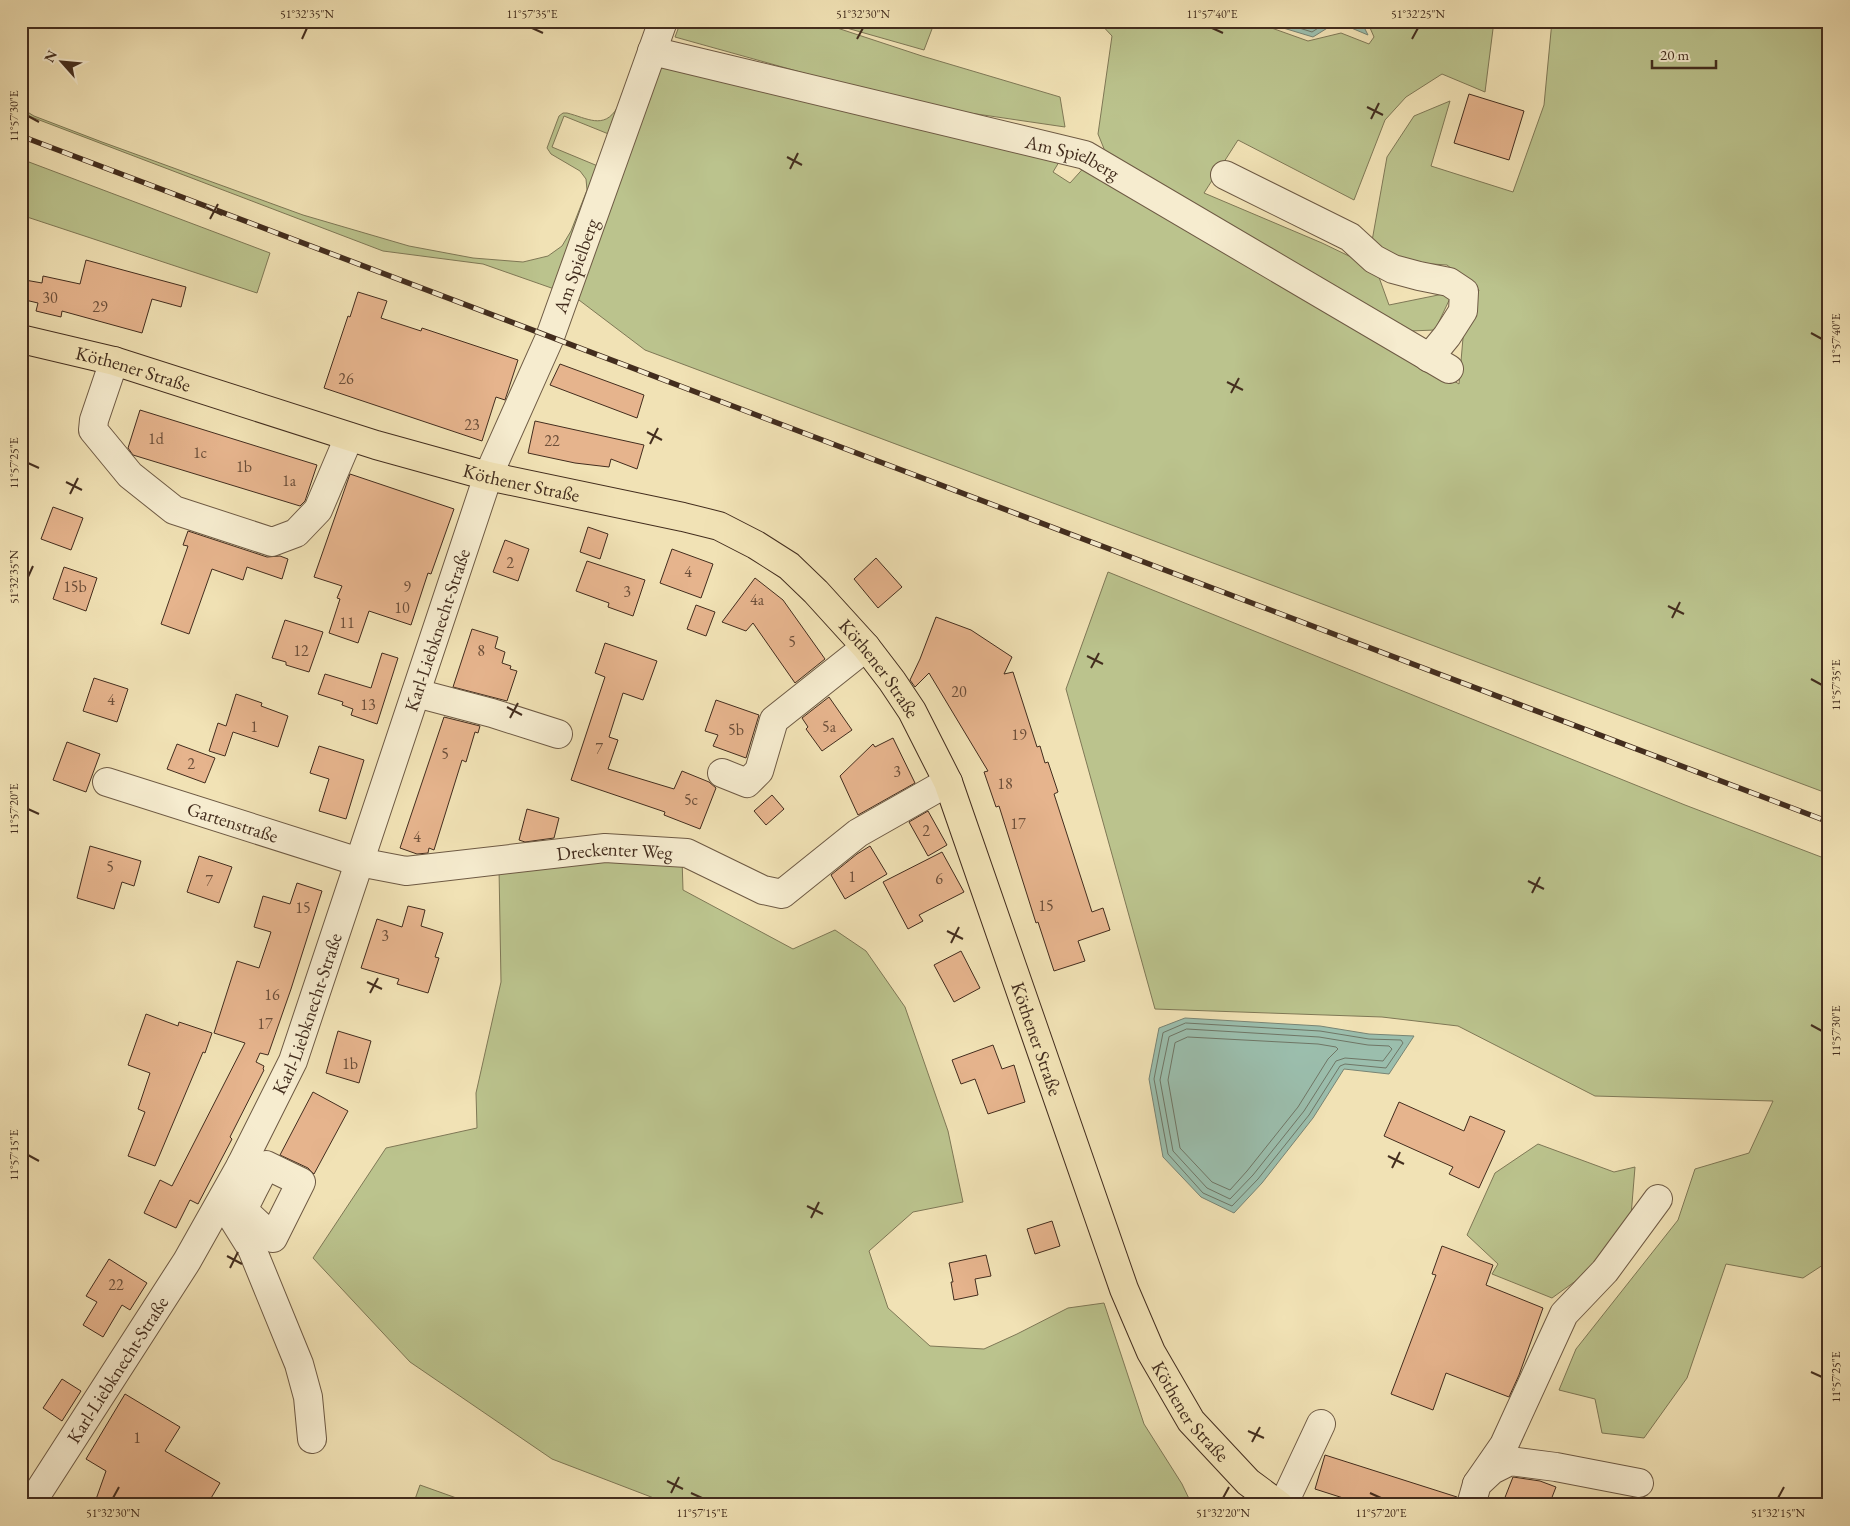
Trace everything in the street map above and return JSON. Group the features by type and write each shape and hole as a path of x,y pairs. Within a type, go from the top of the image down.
{"main road":[{"name":"Köthener Straße","path":"21,338 114,361 349,437 488,476 719,526 756,545 789,566 816,592 866,647 892,681 912,711 948,782 1124,1289 1151,1352 1191,1421 1248,1482 1281,1505"}],"street":[{"name":"Am Spielberg","path":"488,476 550,336 662,21"},
{"name":"Am Spielberg","path":"652,50 1085,155 1439,364 1447,336 1463,311 1464,292 1449,282 1393,269 1374,259 1350,237 1225,174"},
{"path":"114,361 94,420 93,430 130,475 174,510 222,526 272,542 296,533 318,510 349,437"},
{"name":"Karl-Liebknecht-Straße","path":"30,1505 187,1261 241,1165 293,1061 488,476"},
{"path":"722,773 747,783 759,771 774,720 866,647"},
{"path":"416,693 492,713 558,734"},
{"name":"Gartenstraße","path":"107,782 359,862"},
{"name":"Dreckenter Weg","path":"359,862 406,871 605,848 687,853 763,890 782,894 858,833 948,782"},
{"path":"241,1165 254,1188"},
{"path":"1474,1494 1504,1445 1564,1314 1606,1271 1658,1199"},
{"path":"222,1200 252,1249 299,1364 308,1396 312,1438"},
{"path":"1281,1505 1321,1424"},
{"path":"1474,1494 1492,1470 1510,1461 1556,1467 1639,1483"}],"green space":[{"path":"681,21 816,21 922,56 1060,97 1065,127 922,106 675,37"},
{"path":"822,21 935,21 924,50"},
{"path":"1098,21 1252,21 1308,41 1341,33 1369,44 1374,37 1367,21 1494,21 1485,92 1442,74 1406,97 1385,120 1354,200 1238,140 1204,193 1322,243 1376,269 1389,305 1453,292 1435,330 1410,331 1109,161 1098,134 1112,36"},
{"path":"1552,21 1829,21 1829,766 1824,770 1829,772 1829,794 645,350 575,297 653,75 667,64 1062,157 1053,172 1070,183 1089,162 1459,384 1463,338 1479,290 1447,265 1388,261 1372,241 1387,157 1414,116 1450,101 1431,166 1513,192 1544,105"},
{"path":"21,108 34,116 102,142 303,215 409,246 473,258 523,262 548,256 562,246 571,231 587,190 586,179 580,171 551,154 547,148 559,116 567,113 601,121 612,115 617,108 616,137 564,116 552,147 605,169 560,291 483,264 383,251 21,113"},
{"path":"21,159 270,253 257,293 21,215"},
{"path":"1108,572 1685,805 1829,860 1829,1261 1803,1278 1726,1264 1687,1378 1644,1438 1602,1433 1595,1399 1559,1390 1576,1349 1678,1220 1695,1169 1749,1153 1773,1101 1595,1096 1458,1026 1382,1017 1155,1009 1066,689"},
{"path":"682,858 683,890 793,949 835,930 866,951 905,1007 948,1131 963,1202 913,1212 869,1251 888,1308 930,1346 984,1349 1068,1308 1104,1303 1144,1424 1182,1484 1192,1505 672,1505 552,1459 410,1362 313,1258 386,1148 477,1128 476,1093 501,982 499,868"},
{"path":"1538,1144 1614,1172 1635,1167 1631,1216 1595,1267 1552,1298 1492,1274 1498,1264 1467,1235 1495,1173"},
{"path":"420,1485 476,1505 413,1505"}],"water":[{"path":"1260,21 1361,21 1368,35 1337,22 1313,37"},
{"path":"1185,1018 1320,1026 1369,1034 1414,1036 1389,1074 1344,1069 1313,1118 1262,1183 1234,1213 1201,1197 1163,1157 1149,1079 1159,1028"}],"building":[{"path":"1469,94 1524,111 1509,160 1454,143"},
{"path":"86,260 186,287 181,307 152,299 142,333 62,311 61,317 36,311 38,303 21,299 25,280 42,283 43,276 80,284"},
{"path":"358,292 387,301 381,318 421,331 422,328 518,360 505,400 496,397 482,441 324,388"},
{"path":"560,364 644,395 637,418 550,385"},
{"path":"140,410 317,465 305,501 300,506 133,455 128,448"},
{"path":"535,421 644,445 637,469 611,459 609,467 575,463 528,453"},
{"path":"350,474 454,509 431,574 428,573 411,625 369,611 358,643 329,633 340,599 337,598 342,586 314,577"},
{"path":"53,507 83,518 71,550 41,539"},
{"path":"588,527 608,534 600,559 580,552"},
{"path":"188,531 267,557 280,556 288,559 282,579 247,567 243,580 212,569 189,634 161,624 188,546 183,545"},
{"path":"505,540 529,549 518,581 493,572"},
{"path":"672,549 713,564 701,598 660,583"},
{"path":"876,558 902,587 878,608 854,579"},
{"path":"587,561 645,580 633,616 608,607 609,603 576,591"},
{"path":"64,567 97,578 86,611 53,599"},
{"path":"755,578 783,600 825,659 795,683 753,623 746,631 722,622"},
{"path":"696,605 715,612 706,636 687,629"},
{"path":"936,617 971,630 1012,657 1004,674 1013,672 1037,747 1040,746 1045,763 1048,762 1058,792 1054,794 1092,912 1103,908 1110,930 1078,941 1085,961 1054,971 1038,922 1036,923 999,806 996,807 984,772 988,771 929,673 915,687 910,680"},
{"path":"285,620 323,632 309,672 286,665 286,662 272,658"},
{"path":"472,629 498,637 495,648 505,652 502,663 511,666 510,669 517,671 507,701 453,687"},
{"path":"605,643 657,661 643,700 623,693 609,737 618,740 608,769 674,789 682,771 709,782 716,788 700,829 664,815 665,812 571,780 605,677 595,673"},
{"path":"382,653 398,658 377,724 351,715 353,709 342,705 343,702 318,694 325,674 371,688"},
{"path":"94,678 128,689 117,722 83,711"},
{"path":"236,694 262,703 261,706 288,716 278,747 233,732 225,756 209,751 218,723 226,726"},
{"path":"829,697 852,730 822,751 806,729 808,727 802,718"},
{"path":"716,700 759,715 746,758 713,746 718,735 705,731"},
{"path":"444,717 480,726 478,733 475,732 466,762 462,760 434,850 429,848 428,853 417,854 400,848"},
{"path":"893,738 915,783 858,815 840,776 873,744 875,747"},
{"path":"67,742 100,754 86,792 53,780"},
{"path":"177,744 215,758 205,783 167,769"},
{"path":"319,746 364,760 346,819 319,811 329,779 310,773"},
{"path":"772,795 784,809 766,825 754,811"},
{"path":"527,809 559,818 554,838 525,842 519,840"},
{"path":"928,811 947,845 928,856 909,822"},
{"path":"90,846 141,861 134,886 122,882 114,909 77,898"},
{"path":"870,846 887,874 845,899 831,875"},
{"path":"942,852 964,892 919,915 923,921 908,929 883,882"},
{"path":"199,856 232,867 219,903 187,892"},
{"path":"297,883 322,891 268,1055 260,1053 256,1062 264,1066 264,1070 230,1137 232,1139 198,1204 190,1200 176,1228 144,1213 160,1180 172,1186 245,1043 214,1033 237,961 259,968 271,932 254,927 263,896 290,904"},
{"path":"408,906 425,910 421,926 443,933 435,957 439,958 428,993 397,984 399,979 361,968 377,919 402,927"},
{"path":"961,951 980,988 954,1002 934,965"},
{"path":"146,1014 178,1026 179,1022 212,1033 155,1166 128,1156 145,1112 138,1109 150,1073 128,1065"},
{"path":"338,1031 371,1041 359,1083 326,1073"},
{"path":"993,1045 1002,1069 1014,1065 1025,1102 988,1114 975,1079 961,1084 952,1060"},
{"path":"313,1092 348,1111 314,1174 308,1168 280,1155"},
{"path":"1399,1102 1464,1131 1470,1116 1505,1131 1479,1188 1449,1174 1453,1167 1384,1136"},
{"path":"1052,1221 1060,1246 1035,1254 1027,1229"},
{"path":"1442,1246 1493,1265 1486,1285 1543,1308 1509,1397 1446,1373 1433,1410 1391,1394 1436,1275 1432,1274"},
{"path":"986,1255 991,1276 975,1279 978,1295 954,1300 949,1263"},
{"path":"109,1259 147,1283 130,1310 122,1305 103,1337 83,1325 97,1302 86,1296"},
{"path":"62,1379 81,1391 62,1421 43,1408"},
{"path":"125,1394 180,1427 165,1451 220,1483 207,1505 94,1505 106,1471 86,1459"},
{"path":"1325,1455 1457,1497 1456,1505 1365,1505 1315,1489"},
{"path":"1513,1477 1540,1481 1556,1487 1549,1505 1502,1505"}],"waterway":[{"path":"21,815 25,836 26,961 23,1030 21,1311"}],"railway":[{"path":"21,136 1829,822"}]}
